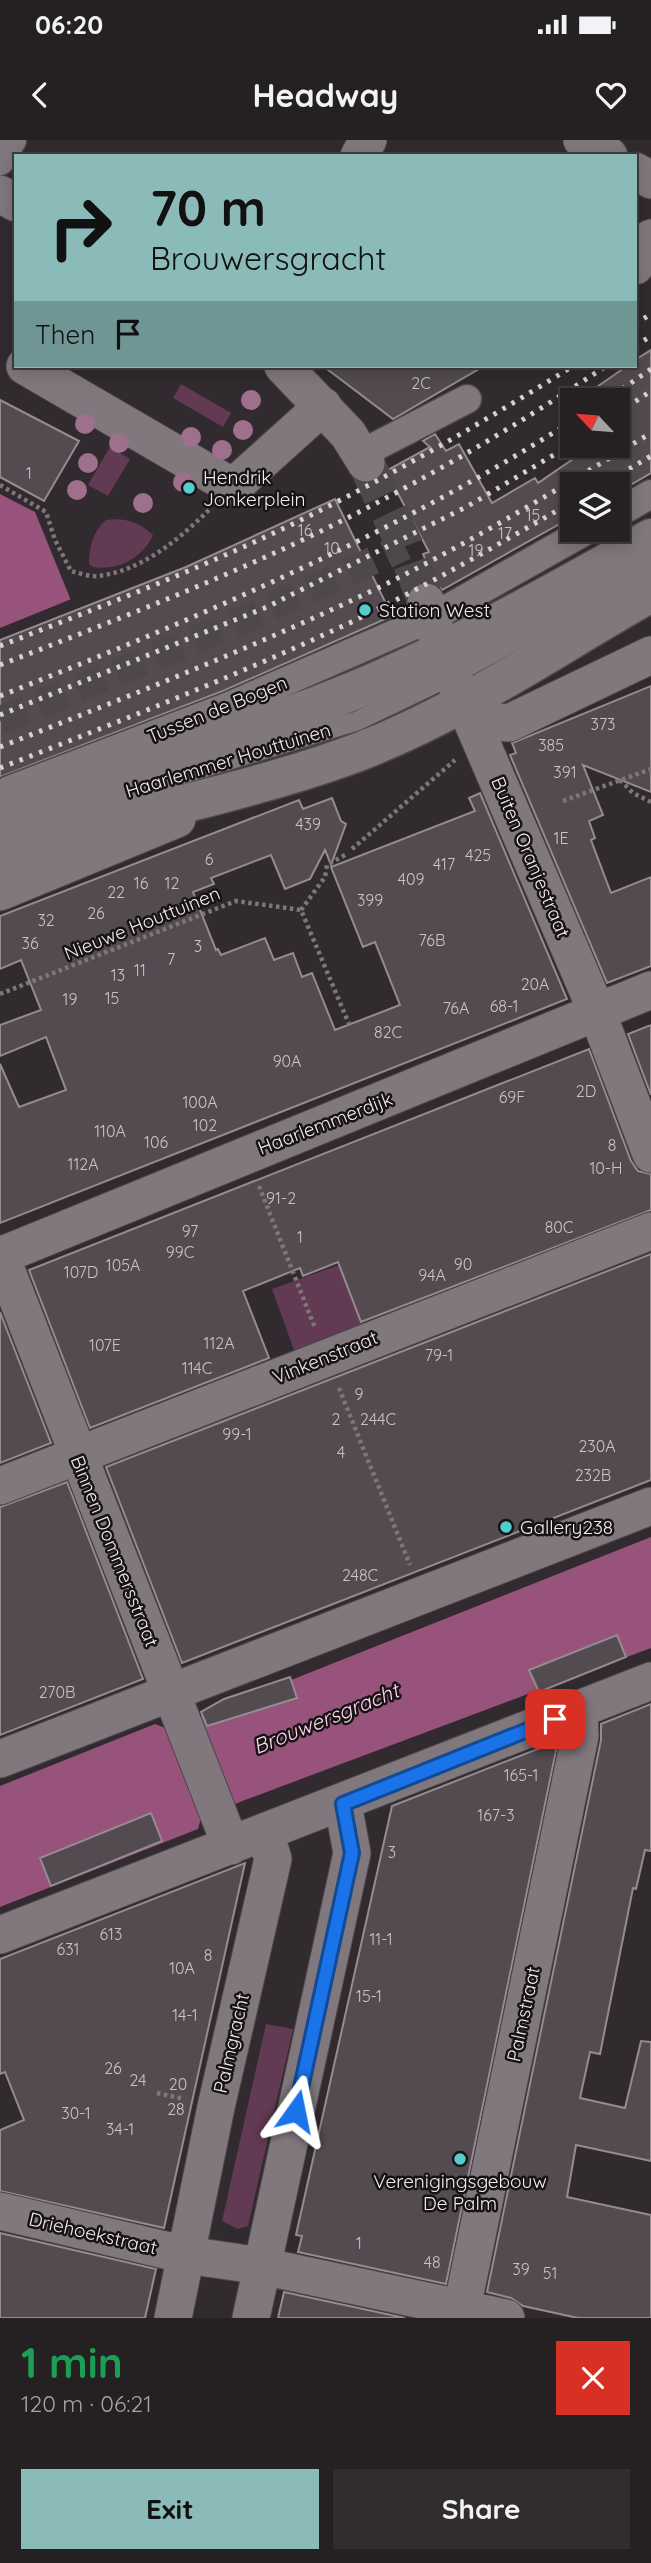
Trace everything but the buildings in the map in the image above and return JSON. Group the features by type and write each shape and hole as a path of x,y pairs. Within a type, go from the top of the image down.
{"street":[{"path":"0,161 12,140"},
{"path":"582,140 606,154"},
{"path":"637,262 651,238"},
{"path":"28,368 233,487 323,406"},
{"path":"285,368 323,406 363,459 467,399"},
{"path":"630,506 651,494"},
{"name":"Haarlemmer Houttuinen","path":"0,861 99,825 211,797 359,752 412,730 453,672 651,538"},
{"name":"Tussen de Bogen","path":"0,793 229,706 453,672 576,542"},
{"name":"Haarlemmer Houttuinen","path":"0,813 72,785 315,706 453,672 651,593"},
{"name":"Haarlemmer Houttuinen","path":"453,672 509,723 651,655"},
{"name":"Buiten Oranjestraat","path":"453,672 597,1013 651,1154"},
{"name":"Haarlemmer Houttuinen","path":"0,892 176,820 211,797"},
{"name":"Haarlemmerdijk","path":"0,1256 246,1153 379,1102 651,990"},
{"name":"Vinkenstraat","path":"0,1486 651,1231"},
{"name":"Binnen Dommersstraat","path":"0,1256 231,1846"},
{"path":"0,1759 178,1708 651,1506"},
{"path":"0,1935 343,1804 651,1681"},
{"name":"Palmstraat","path":"461,2313 580,1736 579,1709"},
{"path":"251,2318 352,1853 343,1804"},
{"name":"Palmgracht","path":"173,2318 216,2107 273,1859 265,1833"},
{"name":"Driehoekstraat","path":"0,2211 186,2255"},
{"path":"186,2255 262,2266 461,2313 506,2318"}],"lane":[{"name":"Haarlemmer Houttuinen","path":"0,839 92,802 357,721 651,565"}],"path":[{"path":"0,485 46,512 55,540 71,571 96,576 128,568 176,542 233,487"},
{"path":"352,849 453,672"},
{"path":"563,801 651,769"},
{"path":"620,780 633,793 651,802"},
{"path":"345,855 327,864 325,877 301,910 349,1024"},
{"name":"Nieuwe Houttuinen","path":"0,994 236,901 301,910"}],"shaded area":[{"path":"181,384 231,413 223,427 173,398"},
{"path":"110,447 130,459 108,496 88,485"},
{"path":"106,520 131,522 153,535 143,550 129,561 112,567 93,567 89,564 91,546 95,534"},
{"path":"339,1265 366,1333 300,1367 272,1289"},
{"path":"266,2024 293,2029 248,2226 238,2229 222,2221"}],"water":[{"path":"0,494 35,512 92,652 0,689"},
{"name":"Brouwersgracht","path":"651,1537 651,1648 245,1800 201,1818 198,1829 0,1907 0,1786 155,1724 168,1729"}],"pier":[{"path":"74,598 95,650 0,692 0,628"}],"tunnel":[{"path":"366,463 405,546 426,602"},
{"path":"0,720 228,627 405,546"}],"railway":[{"path":"637,323 651,314"},
{"path":"637,345 651,336"},
{"path":"0,646 161,582 280,530 416,459 570,368"},
{"path":"0,665 203,584 314,535 442,467 603,368"},
{"path":"624,388 651,369"},
{"path":"630,405 651,391"},
{"path":"0,696 148,636 293,572 435,502 560,428"},
{"path":"0,747 241,650 382,586 552,493 651,433"},
{"path":"0,715 267,607 468,506 560,451"},
{"path":"624,472 651,456"},
{"path":"0,768 216,682 343,626 430,582 560,509"}],"place":[{"name":"Hendrik Jonkerplein","path":"189,488"},
{"name":"Station West","path":"365,610"},
{"name":"Gallery238","path":"506,1527"},
{"name":"Verenigingsgebouw De Palm","path":"460,2159"}],"route":[{"path":"296,2111 352,1853 343,1804 555,1719"}]}
